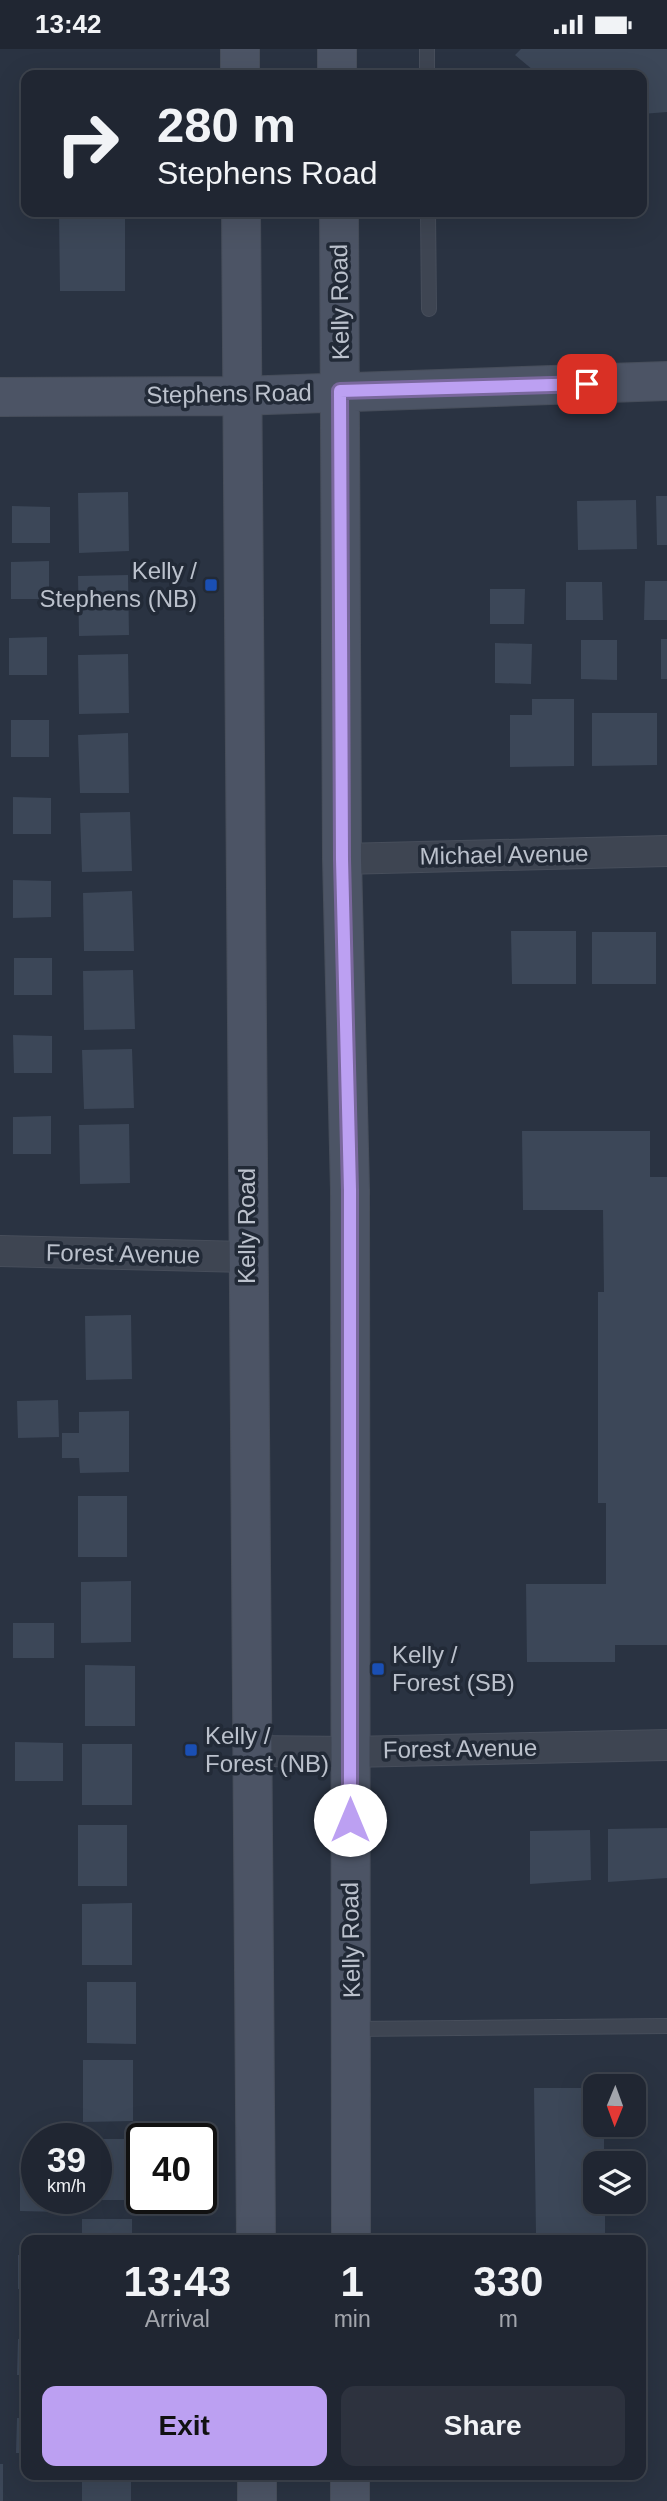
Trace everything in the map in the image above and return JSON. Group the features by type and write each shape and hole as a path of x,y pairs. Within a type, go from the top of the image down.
{"street":[{"path":"240,49 240,70"},
{"path":"337,49 337,70"},
{"name":"Kelly Road","path":"241,217 249,1053 246,1257 254,1751 256,2235"},
{"name":"Kelly Road","path":"339,217 342,859 350,1190 351,2235"},
{"name":"Stephens Road","path":"0,397 242,396 667,381"},
{"name":"Michael Avenue","path":"342,859 667,851"},
{"name":"Forest Avenue","path":"0,1251 246,1257"},
{"name":"Forest Avenue","path":"254,1751 350,1752 667,1745"},
{"path":"257,2480 257,2501"},
{"path":"349,2501 350,2480"}],"lane":[{"path":"427,49 427,70"},
{"path":"428,217 429,309"},
{"path":"352,2029 667,2026"}],"building":[{"path":"521,49 667,49 667,112 647,114 647,70 533,70 515,55"},
{"path":"59,217 125,217 125,291 60,291"},
{"path":"128,492 129,551 79,553 78,493"},
{"path":"656,496 667,496 667,545 657,545"},
{"path":"636,500 637,549 578,550 577,501"},
{"path":"12,506 50,507 50,543 12,543"},
{"path":"49,561 49,599 11,599 11,562"},
{"path":"128,575 129,635 79,636 78,576"},
{"path":"645,581 667,581 667,620 644,620"},
{"path":"566,582 602,582 603,620 566,620"},
{"path":"490,589 525,589 524,624 490,624"},
{"path":"47,637 47,675 9,675 9,638"},
{"path":"661,639 667,639 667,679 661,679"},
{"path":"581,640 617,640 617,680 581,679"},
{"path":"495,643 532,644 531,684 495,683"},
{"path":"128,654 129,713 79,714 78,655"},
{"path":"532,699 574,699 574,766 510,767 510,715 532,715"},
{"path":"592,713 657,713 657,765 592,766"},
{"path":"11,720 49,720 49,757 11,757"},
{"path":"128,733 129,793 80,793 78,735"},
{"path":"13,797 51,798 51,834 13,834"},
{"path":"130,812 132,871 82,872 80,813"},
{"path":"13,880 51,881 51,917 13,918"},
{"path":"132,891 134,951 84,951 83,893"},
{"path":"511,931 576,931 576,984 512,984"},
{"path":"592,932 656,932 656,984 592,984"},
{"path":"14,958 52,958 52,995 14,995"},
{"path":"133,970 135,1029 84,1030 83,971"},
{"path":"13,1035 52,1036 52,1073 14,1073"},
{"path":"132,1049 134,1108 84,1109 82,1050"},
{"path":"51,1116 51,1154 13,1154 13,1117"},
{"path":"129,1124 130,1183 80,1184 79,1125"},
{"path":"522,1131 650,1131 650,1177 667,1177 667,1645 615,1645 615,1662 527,1662 526,1584 606,1584 606,1503 598,1503 598,1292 604,1292 603,1210 523,1210"},
{"path":"131,1315 132,1379 86,1380 85,1316"},
{"path":"58,1400 59,1437 18,1438 17,1401"},
{"path":"129,1411 129,1472 80,1473 79,1458 62,1458 62,1433 79,1433 79,1412"},
{"path":"78,1496 127,1496 127,1557 78,1557"},
{"path":"131,1581 131,1642 81,1643 81,1582"},
{"path":"13,1623 54,1623 54,1658 13,1658"},
{"path":"85,1665 135,1666 135,1726 85,1726"},
{"path":"15,1742 63,1743 63,1781 15,1781"},
{"path":"82,1744 132,1744 132,1805 82,1805"},
{"path":"78,1825 127,1825 127,1886 78,1886"},
{"path":"667,1828 667,1878 608,1882 608,1829"},
{"path":"590,1830 591,1880 530,1884 530,1831"},
{"path":"132,1903 132,1965 82,1965 82,1904"},
{"path":"87,1982 136,1982 136,2044 87,2043"},
{"path":"83,2060 133,2060 133,2121 83,2122"},
{"path":"534,2088 583,2088 583,2137 604,2137 604,2151 583,2151 583,2214 605,2214 605,2234 536,2235"},
{"path":"112,2139 126,2139 126,2200 112,2200"},
{"path":"20,2176 21,2211 20,2211"},
{"path":"82,2219 132,2219 132,2235 82,2235"},
{"path":"18,2255 21,2255 21,2289 18,2289"},
{"path":"18,2339 21,2339 21,2375 17,2375"},
{"path":"17,2418 21,2418 21,2453 16,2453"},
{"path":"0,2464 3,2464 3,2501 0,2501"},
{"path":"82,2480 131,2480 131,2501 82,2501"}],"place":[{"name":"Kelly / Stephens (NB)","path":"211,585"},
{"name":"Kelly / Forest (SB)","path":"378,1669"},
{"name":"Kelly / Forest (NB)","path":"191,1750"}],"route":[{"path":"350,1820 350,1190 342,859 340,391 587,384"}]}
